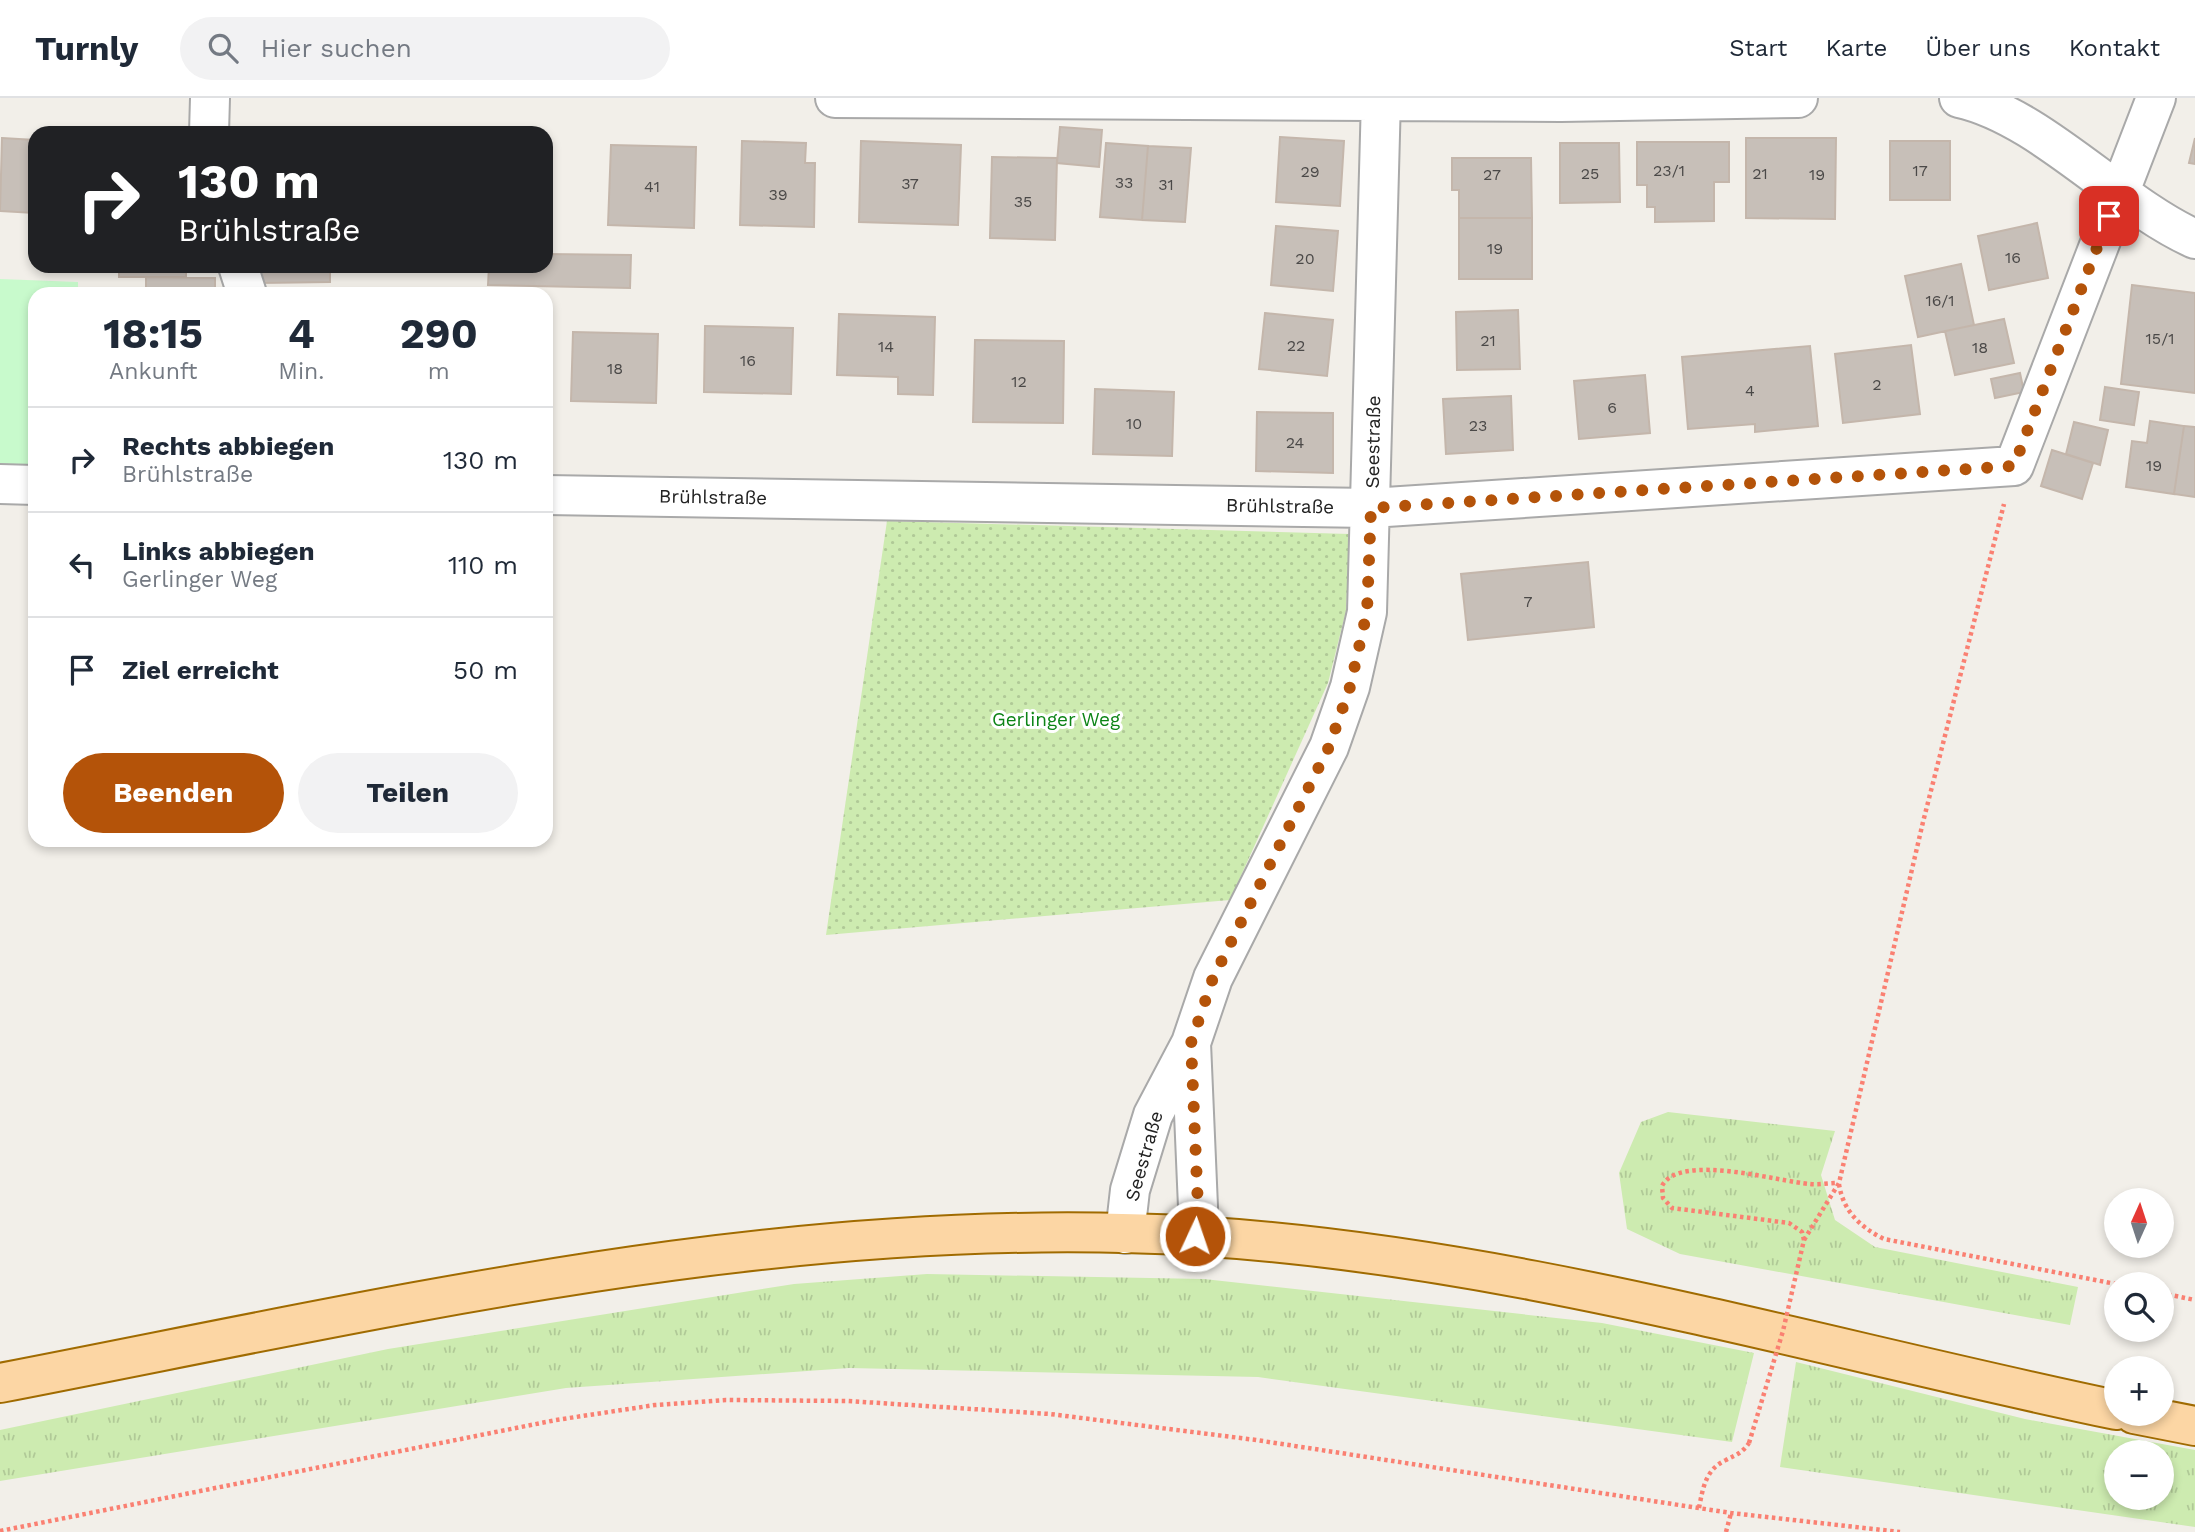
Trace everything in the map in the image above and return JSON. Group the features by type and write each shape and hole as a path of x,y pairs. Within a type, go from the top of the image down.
{"main road":[{"path":"0,1383 627,1265 791,1245 924,1234 1125,1234 1195,1236 1351,1252 1506,1274 1725,1320 2104,1407"},
{"path":"2174,1422 2195,1426"}],"street":[{"path":"209,98 209,126"},
{"path":"835,98 1561,102 1798,98"},
{"path":"1959,98 2005,114 2153,216 2195,239"},
{"path":"2014,466 2156,98"},
{"name":"Seestraße","path":"1125,1234 1130,1190 1153,1115 1191,1043 1213,978 1329,747 1350,687 1367,612 1381,99"},
{"name":"Brühlstraße","path":"553,495 1371,508 2014,466"},
{"path":"0,484 28,485"},
{"name":"Seestraße","path":"1191,1043 1198,1207 1195,1236"}],"path":[{"path":"1699,1508 1706,1478 1713,1467 1741,1455 1749,1443 1783,1331 1804,1240 1839,1183 1923,822 2014,466"},
{"path":"1804,1240 1802,1232 1789,1223 1672,1208 1663,1198 1662,1185 1677,1172 1695,1171 1747,1173 1810,1184 1839,1183"},
{"path":"1839,1183 1841,1196 1856,1221 1884,1239 2104,1282"},
{"path":"2174,1296 2195,1300"},
{"path":"0,1531 556,1420 655,1405 726,1399 848,1401 1050,1414 1256,1440 1731,1513 1900,1532"},
{"path":"1726,1532 1731,1513"}],"green space":[{"path":"0,279 78,282 78,287 28,287 28,465 0,464"},
{"name":"Gerlinger Weg","path":"887,521 1350,534 1346,611 1328,683 1230,900 826,935"},
{"path":"1668,1112 1835,1131 1821,1175 1835,1220 1875,1247 2078,1287 2070,1325 1680,1254 1627,1229 1619,1173 1641,1122"},
{"path":"927,1274 1204,1279 1602,1323 1754,1353 1732,1442 1258,1377 849,1368 566,1388 0,1481 0,1430 388,1349 794,1284"},
{"path":"1796,1362 2025,1419 2140,1440 2104,1440 2104,1510 2174,1510 2174,1446 2195,1450 2195,1527 1780,1467"}],"building":[{"path":"1060,127 1102,130 1099,167 1057,163"},
{"path":"1280,137 1344,141 1340,206 1276,202"},
{"path":"2,138 28,140 28,213 0,211"},
{"path":"1746,138 1836,138 1835,219 1746,218"},
{"path":"2195,138 2195,164 2189,163"},
{"path":"742,141 806,143 805,163 815,163 814,227 740,225"},
{"path":"861,141 961,145 958,225 859,222"},
{"path":"1890,141 1950,141 1950,200 1890,200"},
{"path":"1637,142 1729,142 1729,182 1714,182 1714,221 1655,222 1655,207 1647,207 1647,185 1637,185"},
{"path":"1106,143 1148,146 1142,220 1100,217"},
{"path":"1560,143 1619,143 1620,202 1560,203"},
{"path":"611,145 696,147 694,228 608,225"},
{"path":"1148,146 1191,148 1185,222 1142,220"},
{"path":"992,157 1057,158 1055,240 990,238"},
{"path":"1452,158 1531,158 1532,218 1459,218 1459,190 1452,190"},
{"path":"1459,218 1532,218 1532,279 1459,279"},
{"path":"2037,223 2048,278 1989,290 1978,236"},
{"path":"1276,226 1338,231 1333,291 1271,285"},
{"path":"553,254 631,255 630,288 488,285 489,273 553,273"},
{"path":"1961,264 1974,325 1918,337 1905,276"},
{"path":"119,273 186,273 186,277 119,277"},
{"path":"259,273 330,273 330,282 259,283"},
{"path":"146,277 215,278 215,287 146,287"},
{"path":"2132,285 2195,293 2195,393 2121,384"},
{"path":"1518,310 1520,369 1457,370 1456,312"},
{"path":"1265,313 1333,320 1327,376 1259,369"},
{"path":"839,314 935,317 933,395 898,394 898,377 837,375"},
{"path":"2004,319 2014,363 1955,375 1945,331"},
{"path":"705,326 793,328 791,394 704,392"},
{"path":"573,332 658,334 656,403 571,401"},
{"path":"975,340 1064,341 1063,423 973,422"},
{"path":"1911,345 1920,414 1843,423 1835,354"},
{"path":"1810,346 1818,426 1755,432 1755,424 1688,429 1682,357"},
{"path":"2020,373 2024,392 1995,398 1991,379"},
{"path":"1645,375 1650,433 1579,439 1574,381"},
{"path":"2105,387 2139,392 2134,425 2100,420"},
{"path":"1095,389 1174,392 1172,456 1093,454"},
{"path":"1511,396 1513,450 1446,454 1443,399"},
{"path":"1257,412 1333,413 1333,473 1256,471"},
{"path":"2150,421 2184,426 2174,494 2126,487 2132,441 2147,443"},
{"path":"2074,422 2108,430 2100,465 2066,454"},
{"path":"2184,426 2195,427 2195,497 2174,494"},
{"path":"2052,450 2093,463 2082,499 2041,486"},
{"path":"1588,562 1594,627 1468,640 1461,574"}],"route":[{"path":"1195,1236 1198,1207 1191,1043 1213,978 1329,747 1350,687 1367,612 1371,508 2014,466 2109,216"}]}
